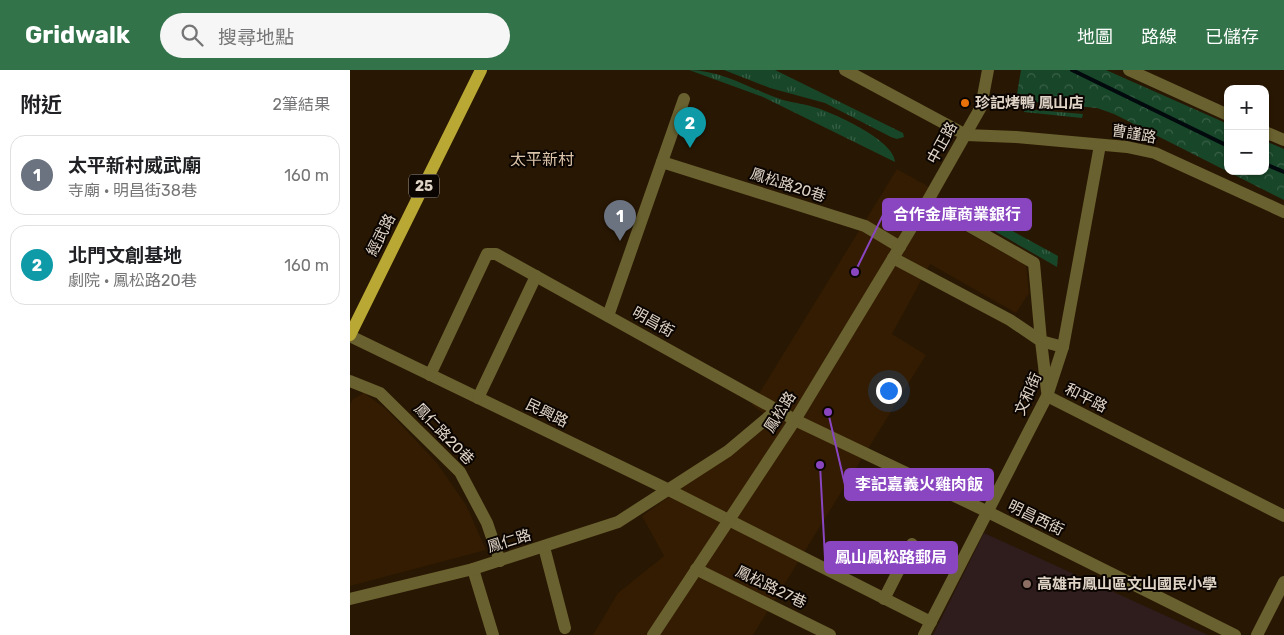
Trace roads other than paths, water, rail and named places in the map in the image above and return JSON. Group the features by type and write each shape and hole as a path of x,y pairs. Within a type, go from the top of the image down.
{"main road":[{"name":"經武路","path":"350,335 481,70"}],"street":[{"path":"845,70 966,135"},
{"name":"中正路","path":"927,202 966,135 980,106 988,70"},
{"path":"1128,70 1224,113"},
{"path":"608,316 684,99"},
{"path":"1269,134 1284,140"},
{"name":"曹謹路","path":"966,135 1016,136 1155,153 1284,212"},
{"name":"文和街","path":"924,635 986,511 1047,396 1063,347 1100,145"},
{"name":"鳳松路20巷","path":"662,162 865,226 897,253"},
{"name":"鳳松路","path":"653,635 794,420 927,202"},
{"name":"和平路","path":"927,202 1034,263 1047,396 1284,516"},
{"path":"897,253 1010,320 1041,341 1063,347"},
{"name":"明昌街","path":"430,375 487,254 496,254 778,409 794,420"},
{"path":"478,398 536,276"},
{"name":"民興路","path":"350,335 667,489 931,622"},
{"name":"鳳仁路20巷","path":"350,381 380,393 460,472 487,523 500,561"},
{"name":"鳳仁路","path":"350,599 473,569 618,522 728,451 778,409"},
{"name":"明昌西街","path":"794,420 986,511 1235,635"},
{"path":"884,598 912,544"},
{"path":"544,547 565,628"},
{"path":"473,569 493,635"},
{"name":"鳳松路27巷","path":"696,569 830,635"},
{"path":"1257,635 1284,582"}],"waterway":[{"path":"1072,70 1224,144"},
{"path":"1269,166 1284,172"}],"place":[{"name":"珍記烤鴨 鳳山店","path":"965,103"},
{"name":"北門文創基地","path":"690,148"},
{"name":"太平新村威武廟","path":"620,241"},
{"name":"合作金庫商業銀行","path":"855,272"},
{"name":"李記嘉義火雞肉飯","path":"828,412"},
{"name":"鳳山鳳松路郵局","path":"820,465"},
{"name":"高雄市鳳山區文山國民小學","path":"1027,584"}],"district":[{"name":"太平新村","path":"542,159"}]}
